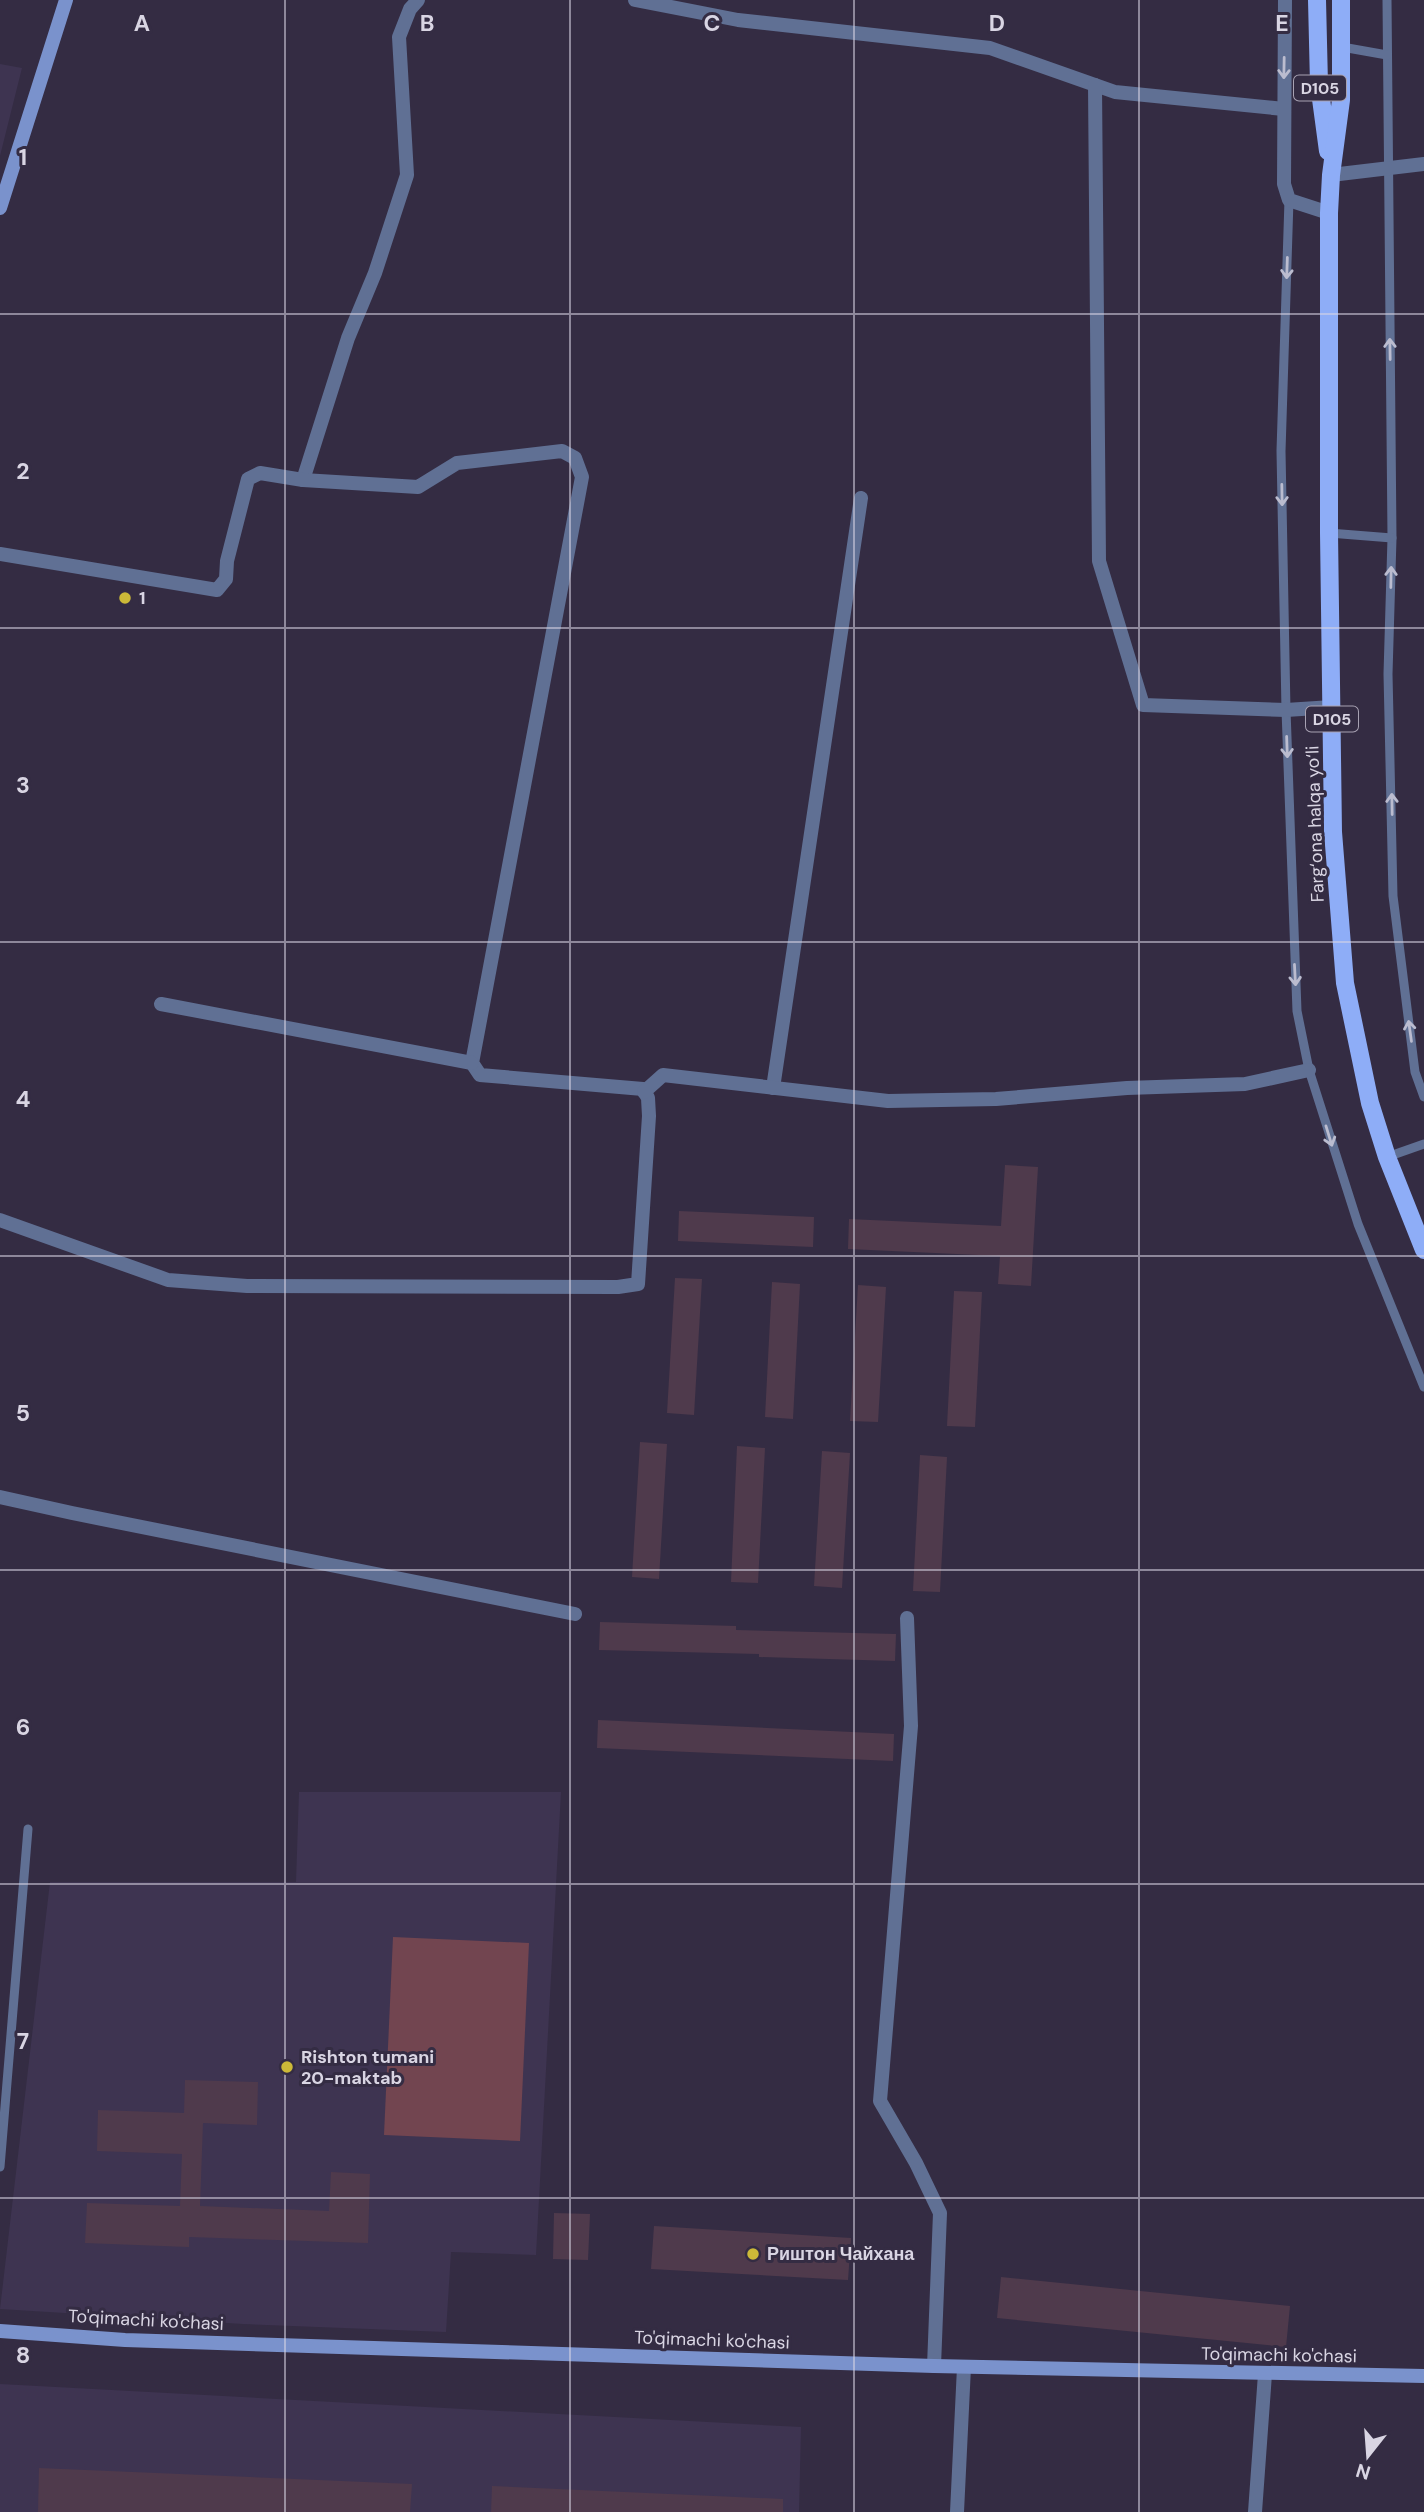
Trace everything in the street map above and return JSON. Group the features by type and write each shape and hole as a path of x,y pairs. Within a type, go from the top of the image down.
{"main road":[{"name":"Farg‘ona halqa yo‘li","path":"1317,0 1319,84 1331,175"},
{"name":"Farg‘ona halqa yo‘li","path":"1341,0 1341,100 1329,213 1333,832 1345,983 1370,1103 1387,1157 1424,1250"}],"street":[{"path":"0,208 66,0"},
{"path":"303,480 348,338 375,273 407,175 398,37 410,9 418,0"},
{"path":"635,0 738,20 990,48 1115,92 1284,109"},
{"path":"1285,0 1284,184 1289,200 1329,213"},
{"path":"1095,85 1099,561 1143,705 1286,710 1332,707"},
{"path":"1331,175 1424,164"},
{"path":"0,554 217,590 226,579 227,561 248,479 260,473 303,480 418,487 457,463 562,451 575,458 582,477 472,1063 480,1075 643,1090 648,1098 649,1116 638,1283 628,1286 247,1286 168,1280 0,1220"},
{"path":"773,1088 861,498"},
{"path":"161,1004 472,1063"},
{"path":"644,1092 663,1075 888,1101 996,1099 1127,1088 1245,1084 1309,1070"},
{"path":"0,1497 575,1614"},
{"path":"907,1618 911,1726 880,2101 916,2163 940,2213 933,2366"},
{"name":"To'qimachi ko'chasi","path":"0,2332 125,2340 964,2367 1424,2376"},
{"path":"957,2512 964,2367"},
{"path":"1255,2512 1265,2374"}],"lane":[{"path":"1387,0 1392,538 1388,674 1393,896 1416,1072 1424,1097"},
{"path":"1342,47 1387,55"},
{"path":"1289,200 1281,451 1286,710 1297,1011 1309,1070 1358,1224 1424,1387"},
{"path":"1329,533 1392,538"},
{"path":"1387,1157 1424,1144"},
{"path":"0,2167 28,1829"}],"shaded area":[{"path":"0,64 22,68 0,156"},
{"name":"Rishton tumani 20-maktab","path":"299,1792 561,1792 536,2255 451,2252 446,2332 243,2324 0,2309 50,1882 296,1882"},
{"path":"393,1937 529,1943 520,2141 384,2135"},
{"path":"0,2384 801,2427 799,2512 0,2512"}],"building":[{"path":"1005,1165 1038,1167 1031,1286 998,1284 1000,1256 848,1249 849,1219 1001,1226"},
{"path":"679,1211 814,1217 813,1247 678,1241"},
{"path":"675,1278 702,1279 694,1415 667,1413"},
{"path":"772,1282 800,1284 793,1419 765,1417"},
{"path":"858,1285 886,1287 878,1422 850,1421"},
{"path":"954,1291 982,1292 975,1427 947,1426"},
{"path":"640,1442 667,1444 659,1579 632,1577"},
{"path":"737,1446 765,1448 758,1583 731,1582"},
{"path":"822,1451 850,1453 842,1588 814,1586"},
{"path":"920,1455 947,1457 940,1592 913,1591"},
{"path":"600,1622 736,1626 736,1630 896,1634 895,1661 599,1650"},
{"path":"598,1720 894,1734 893,1761 597,1748"},
{"path":"185,2080 258,2082 257,2125 203,2123 200,2206 329,2211 331,2172 370,2174 368,2243 189,2237 189,2247 85,2243 87,2203 180,2206 182,2154 97,2151 98,2110 184,2113"},
{"path":"554,2213 590,2214 588,2260 553,2259"},
{"path":"654,2226 851,2238 848,2280 651,2269"},
{"path":"1001,2277 1290,2306 1286,2347 997,2318"},
{"path":"39,2468 412,2484 410,2512 38,2512"},
{"path":"492,2486 783,2499 783,2512 491,2512"}],"place":[{"name":"1","path":"125,598"},
{"name":"Rishton tumani 20-maktab","path":"287,2067"},
{"name":"Риштон Чайхана","path":"753,2254"}]}
